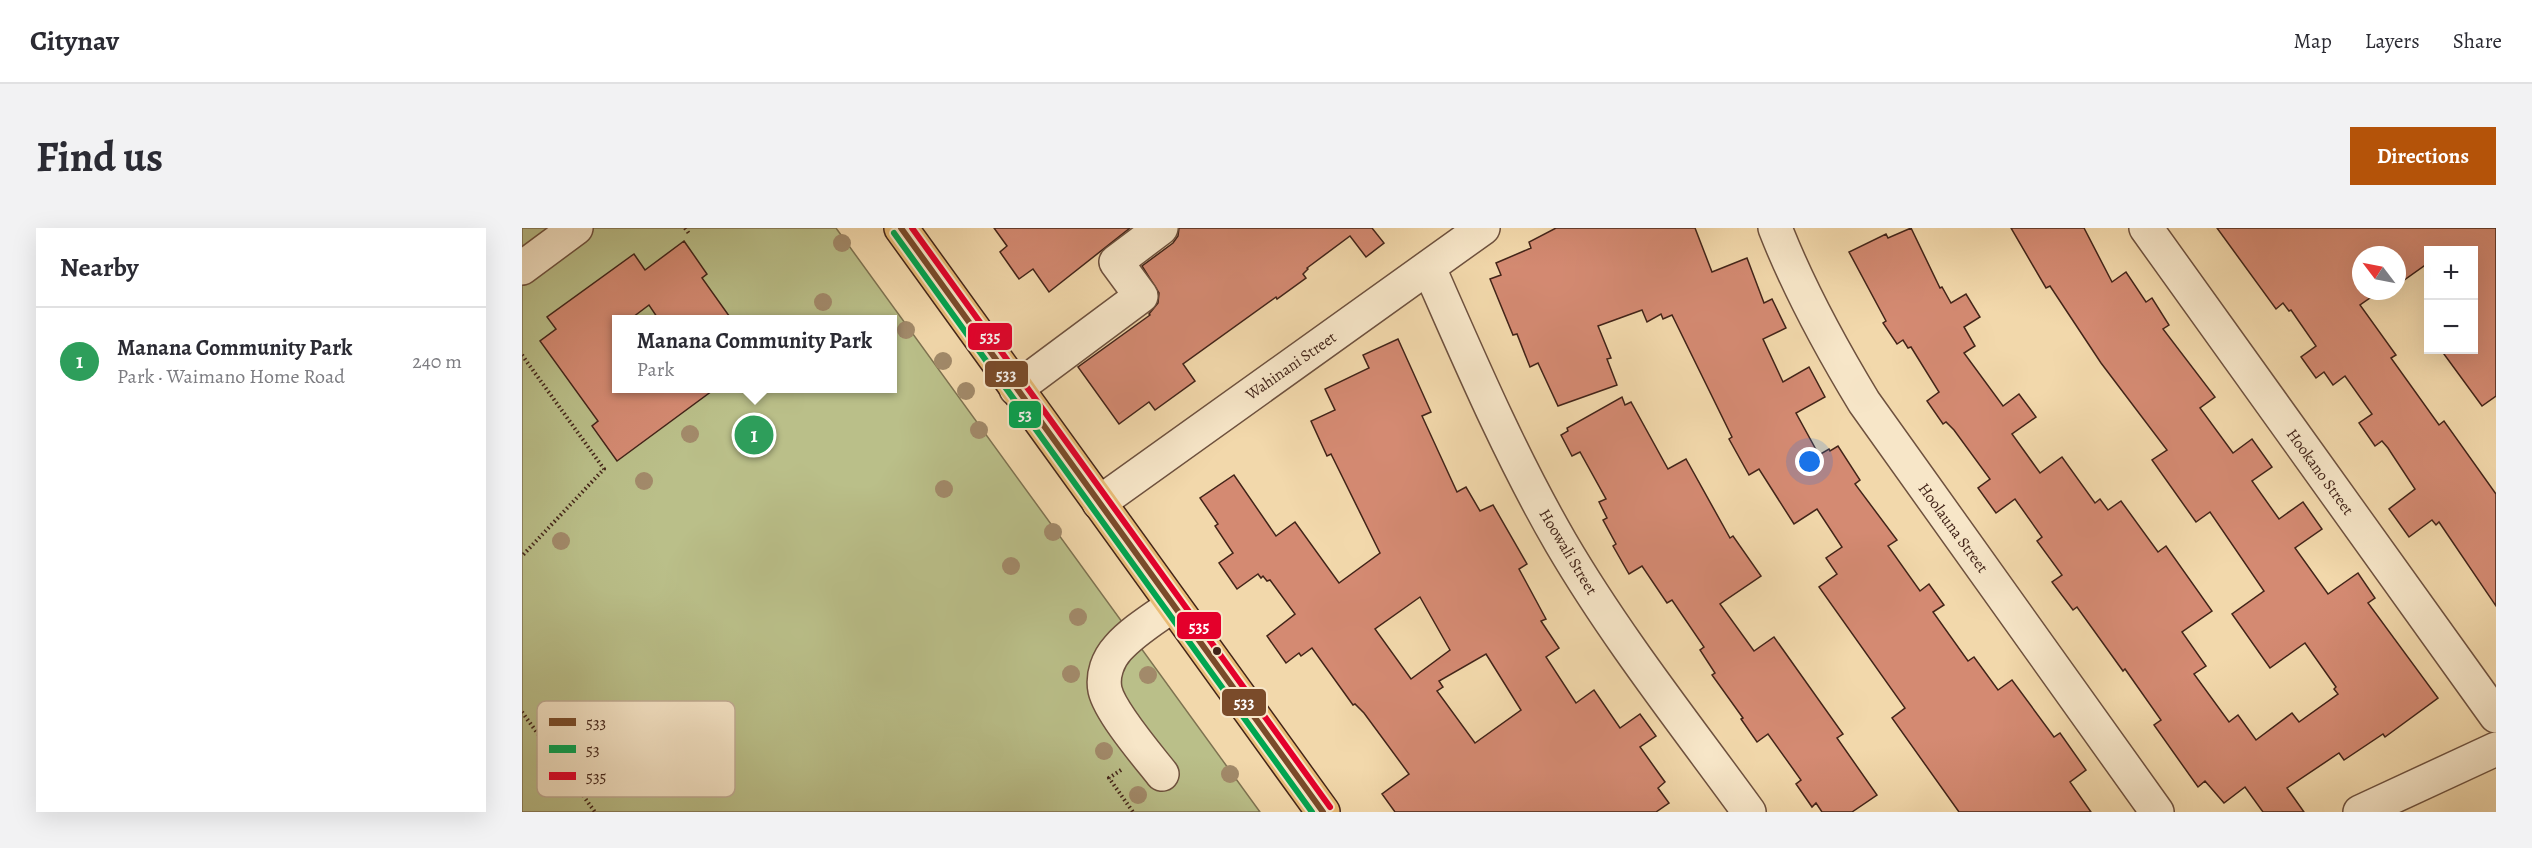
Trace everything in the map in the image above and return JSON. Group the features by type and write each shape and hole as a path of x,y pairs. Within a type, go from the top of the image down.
{"main road":[{"path":"901,228 1323,812"}],"street":[{"path":"522,268 576,228"},
{"path":"1016,389 1141,296 1116,262 1161,228"},
{"name":"Wahinani Street","path":"1099,504 1484,228"},
{"name":"Hoolauna Street","path":"1775,228 1792,271 1833,351 1864,402 2157,812"},
{"name":"Hookano Street","path":"2146,228 2496,716"},
{"name":"Hoowali Street","path":"1429,268 1526,480 1561,544 1594,596 1749,812"},
{"path":"1162,774 1113,708 1105,692 1104,677 1108,662 1119,647 1173,605"},
{"path":"2360,812 2496,748"}],"path":[{"path":"685,228 690,234"},
{"path":"522,355 604,469 522,556"},
{"path":"522,712 537,733"},
{"path":"584,797 595,812"}],"green space":[{"path":"522,228 836,228 1260,812 522,812"}],"building":[{"path":"994,228 1130,228 1049,292 1033,269 1019,279 1000,252 1007,246"},
{"path":"1179,228 1372,228 1384,243 1366,257 1350,236 1307,268 1303,274 1306,278 1183,364 1195,381 1155,410 1149,402 1119,424 1078,367 1150,315 1158,303 1159,293 1142,266 1173,243 1178,236"},
{"path":"1556,228 1695,228 1712,272 1747,258 1764,303 1772,299 1786,328 1763,339 1783,382 1809,367 1825,397 1796,413 1819,455 1838,446 1860,480 1855,484 1897,540 1888,546 1920,591 1929,584 1944,605 1933,612 1968,661 1974,657 1998,690 2012,680 2054,737 2060,733 2086,770 2070,782 2091,812 1959,812 1892,718 1905,708 1819,587 1837,574 1826,558 1842,547 1817,509 1794,524 1759,469 1749,475 1729,439 1732,437 1672,315 1663,319 1661,314 1647,322 1642,310 1598,326 1611,358 1607,359 1617,385 1558,406 1538,363 1530,367 1517,334 1513,335 1490,279 1501,275 1496,263 1531,248 1529,242"},
{"path":"1911,228 1940,288 1942,287 1951,303 1966,294 1980,317 1964,327 1975,346 1964,353 2003,406 2019,394 2036,417 2012,434 2040,473 2062,457 2095,503 2100,499 2108,510 2121,501 2158,552 2166,546 2212,611 2182,632 2206,666 2194,674 2229,722 2238,715 2256,740 2292,713 2299,722 2338,694 2334,689 2336,687 2305,643 2270,668 2232,614 2264,591 2210,512 2196,522 2152,460 2167,450 2101,363 2050,286 2046,288 2011,228 2084,228 2112,282 2126,272 2146,302 2152,298 2169,325 2163,329 2215,397 2200,408 2233,453 2252,439 2272,467 2252,481 2279,519 2303,502 2322,529 2295,548 2328,594 2358,573 2375,598 2368,603 2438,698 2385,737 2383,734 2344,760 2339,753 2287,788 2304,812 2263,812 2245,787 2224,803 2205,781 2198,787 2154,725 2161,720 2125,669 2123,671 2077,607 2073,610 2052,582 2062,575 2037,541 2042,537 2015,499 1996,513 1978,488 1990,479 1954,430 1946,422 1943,424 1927,401 1939,392 1911,347 1908,348 1903,340 1897,344 1883,323 1886,321 1849,252 1886,234 1888,238"},
{"path":"2217,228 2496,228 2496,396 2482,406 2444,354 2478,354 2478,246 2424,246 2424,266 2406,279 2406,246 2352,246 2352,300 2367,300 2360,305 2396,355 2391,358 2439,425 2444,421 2496,494 2496,606 2439,522 2436,525 2432,520 2409,537 2389,509 2415,489 2388,448 2382,441 2375,446 2359,423 2372,414 2345,376 2333,385 2324,372 2316,378 2301,357 2316,346 2291,310 2289,311 2283,303 2276,309"},
{"path":"684,241 707,274 702,278 728,315 656,315 649,305 636,315 612,315 612,393 709,393 617,461 592,426 598,421 540,341 556,329 547,317 634,254 645,270"},
{"path":"1398,339 1431,412 1422,416 1457,492 1466,487 1480,511 1493,505 1527,564 1519,569 1546,619 1541,621 1559,648 1546,657 1576,703 1594,690 1620,728 1640,714 1656,736 1640,747 1665,782 1658,788 1669,803 1656,812 1395,812 1382,794 1409,774 1364,713 1355,704 1353,705 1312,648 1301,656 1299,653 1286,663 1267,636 1295,614 1270,580 1267,581 1263,576 1261,578 1258,574 1237,589 1219,563 1233,553 1215,526 1218,524 1200,498 1234,475 1276,536 1295,522 1339,583 1380,553 1331,454 1327,456 1311,421 1335,410 1325,389 1369,368 1363,355","holes":["1420,597 1450,650 1411,679 1375,629","1486,654 1521,710 1475,743 1437,691 1443,687 1439,681"]},
{"path":"1622,397 1625,405 1631,402 1668,469 1686,459 1730,538 1733,536 1761,576 1720,604 1754,651 1774,637 1843,734 1837,738 1877,795 1852,812 1822,812 1816,803 1812,807 1796,784 1801,780 1768,734 1757,742 1741,719 1743,718 1712,675 1715,673 1700,650 1704,647 1672,600 1667,603 1642,566 1629,574 1613,546 1616,544 1603,520 1607,518 1599,502 1606,499 1580,452 1572,456 1561,435 1568,431 1567,428"}],"transit line":[{"name":"533","path":"901,228 1323,812"},
{"name":"535","path":"912,228 1330,807"},
{"name":"53","path":"894,233 1312,812"}],"place":[{"name":"Manana Community Park","path":"754,435"}]}
